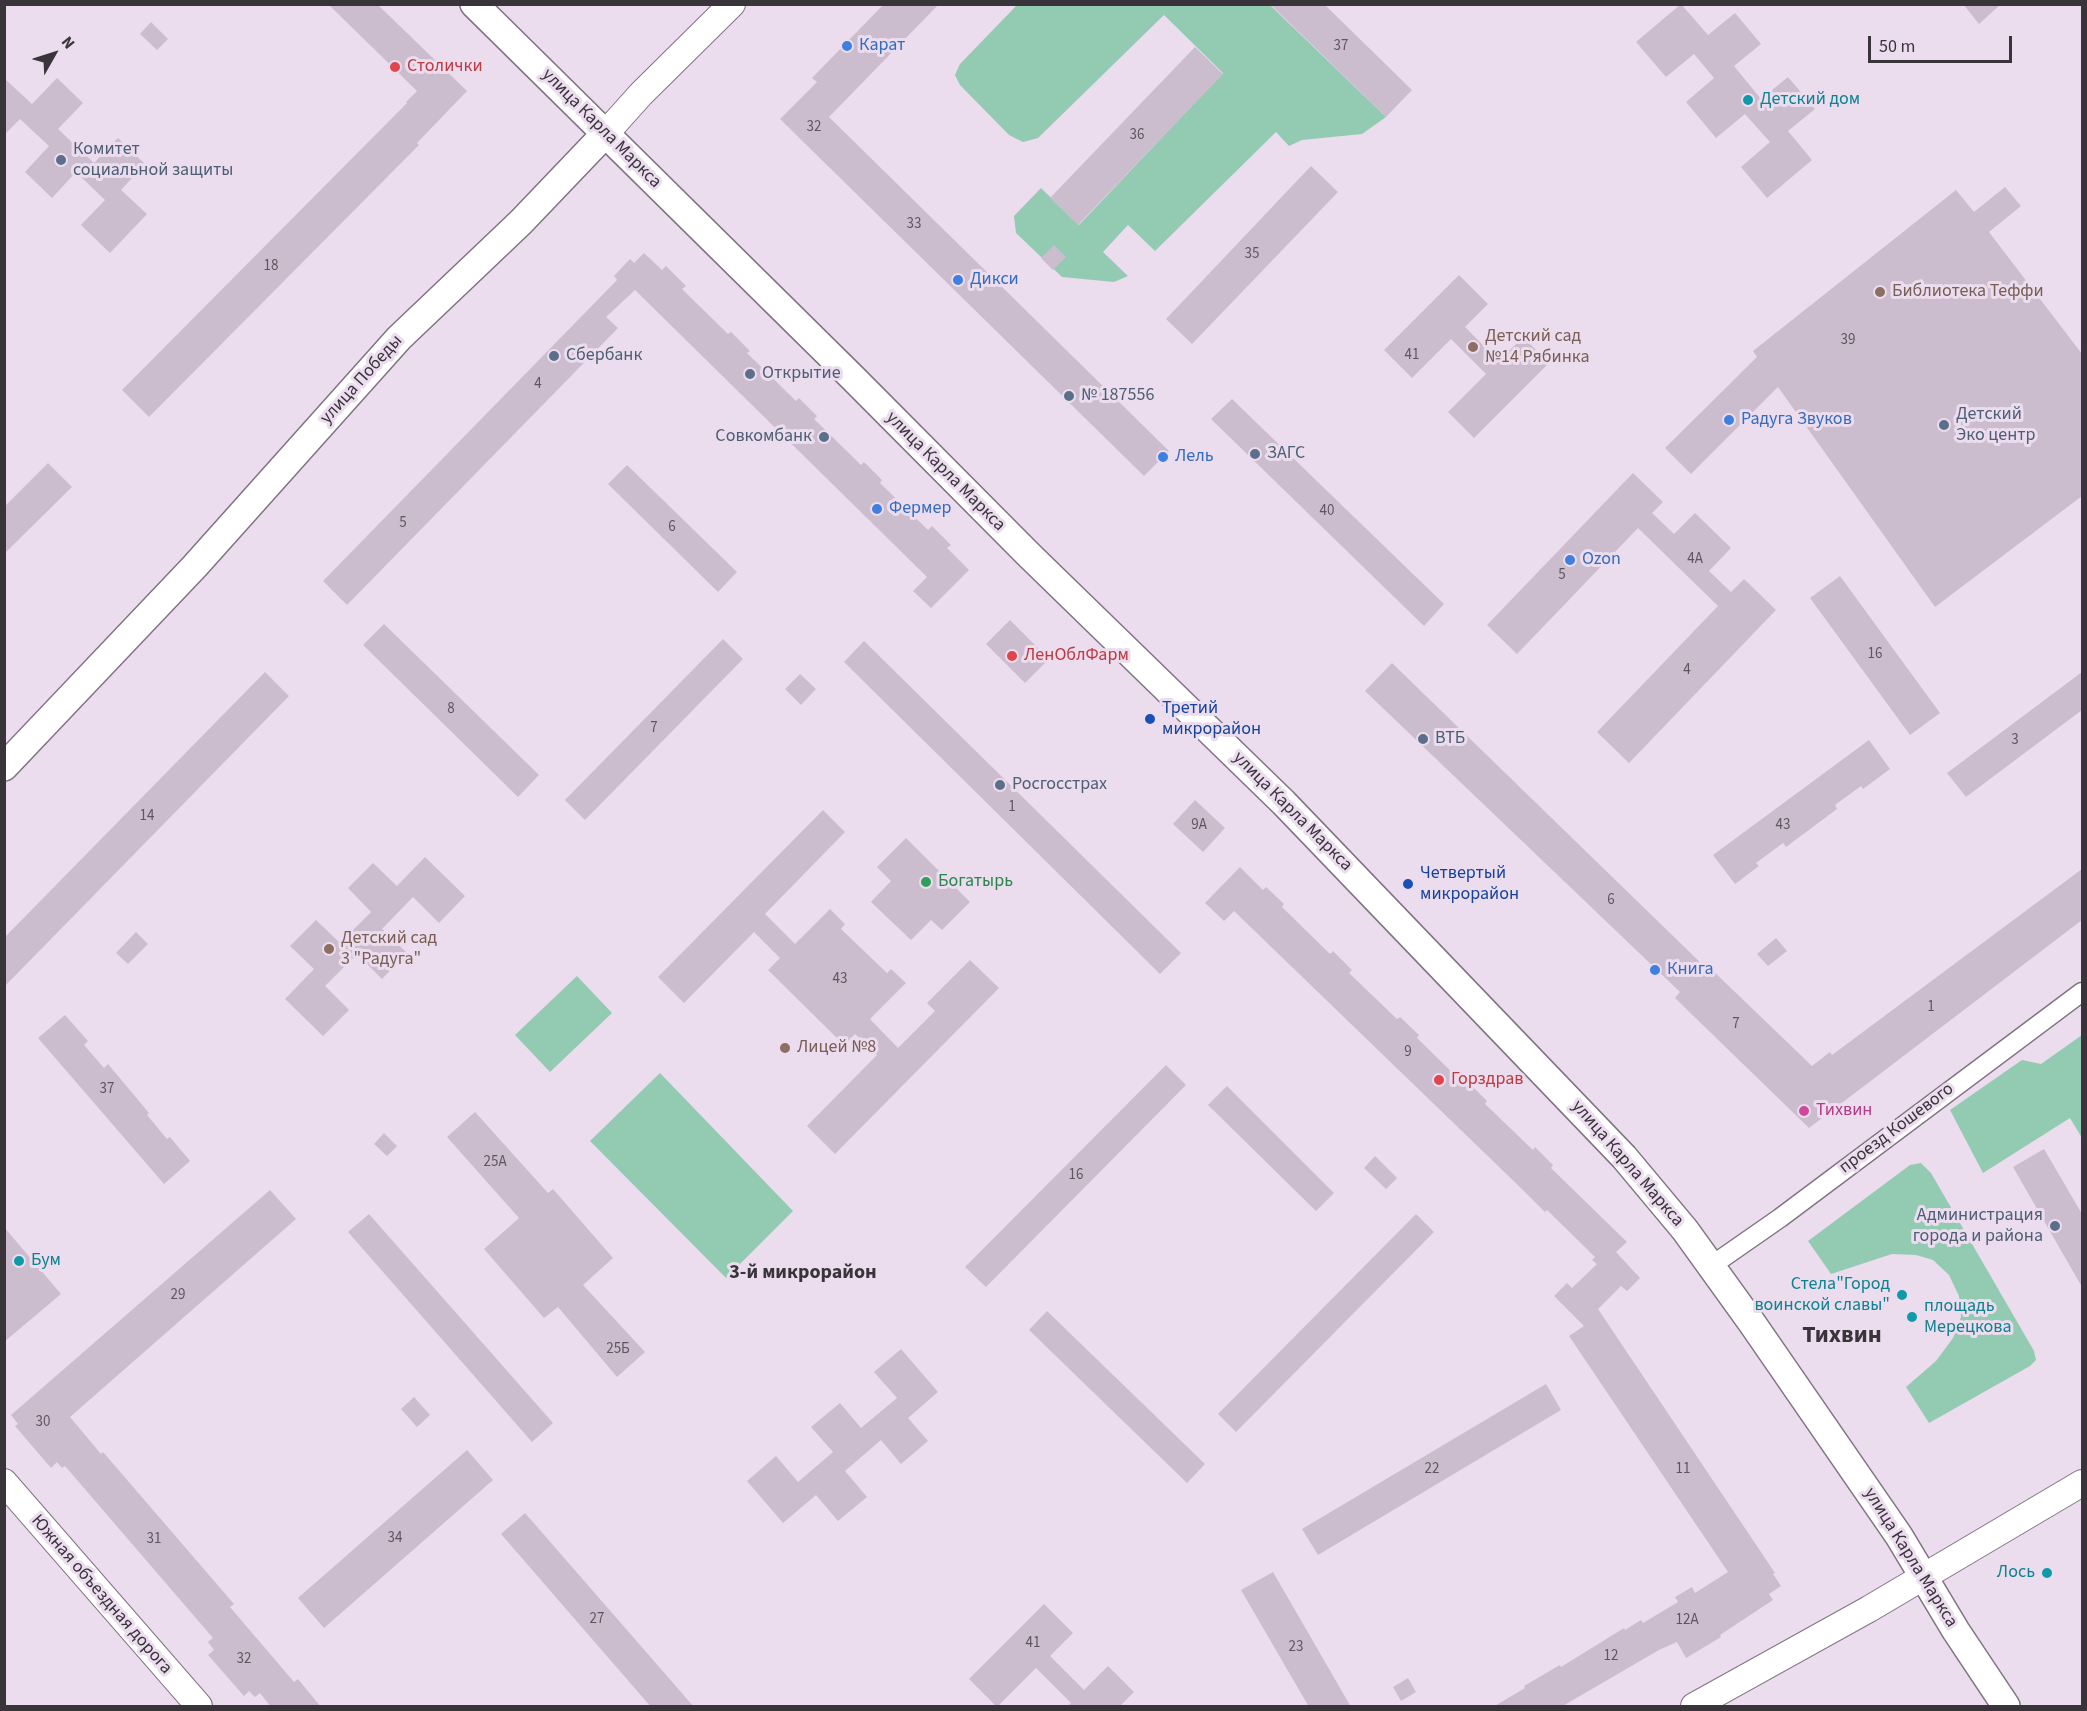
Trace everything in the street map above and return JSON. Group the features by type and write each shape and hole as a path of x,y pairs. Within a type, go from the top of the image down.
{"main road":[{"name":"улица Карла Маркса","path":"474,4 1020,547 1279,797 1624,1157 1685,1230 1893,1526 1956,1631 2007,1707"},
{"name":"улица Победы","path":"4,767 195,566 399,338 521,222 606,133"}],"street":[{"name":"улица Победы","path":"606,133 641,94 732,4"},
{"name":"проезд Кошевого","path":"1711,1266 1780,1218 2082,992"},
{"name":"Южная объездная дорога","path":"4,1482 199,1707"},
{"path":"1694,1707 1925,1577 2082,1483"}],"green space":[{"path":"1017,5 1270,5 1386,117 1362,134 1302,140 1289,146 1276,132 1155,251 1128,225 1103,252 1128,276 1114,282 1062,277 1016,233 1014,216 1041,188 1079,225 1223,73 1164,15 1038,138 1023,142 1009,135 960,85 955,75 960,64"},
{"path":"577,976 612,1013 550,1072 515,1035"},
{"path":"2082,1035 2082,1138 2070,1118 1983,1173 1950,1110 2022,1060 2041,1064"},
{"path":"660,1073 793,1211 726,1278 590,1141"},
{"path":"1921,1163 1931,1173 2034,1351 2036,1360 2030,1366 1929,1423 1906,1387 1936,1361 1953,1338 1961,1317 1959,1296 1949,1275 1933,1260 1916,1255 1892,1254 1831,1274 1808,1241 1910,1165"}],"building":[{"path":"328,4 377,4 467,91 417,143 419,145 149,417 122,390 417,91"},
{"path":"884,4 939,4 829,117 1169,451 1144,476 780,119 817,82 812,78"},
{"path":"1270,4 1324,4 1412,90 1386,117"},
{"name":"Детский дом","path":"1681,4 1708,35 1735,13 1761,44 1734,66 1761,99 1788,77 1815,109 1788,131 1812,160 1767,198 1741,167 1770,142 1745,114 1716,138 1686,102 1714,78 1694,54 1666,77 1636,42"},
{"path":"1963,4 2001,4 1979,24"},
{"path":"151,22 168,39 157,50 140,34"},
{"path":"1195,47 1223,74 1078,225 1050,198"},
{"name":"Комитет социальной защиты","path":"4,78 32,104 57,78 83,103 58,129 94,163 118,138 145,164 121,190 147,214 110,253 81,225 105,200 76,172 52,198 25,172 49,146 20,119 4,135"},
{"path":"1311,166 1338,192 1192,344 1166,319"},
{"name":"Детский Эко центр","path":"2005,187 2021,206 1989,232 2082,354 2082,496 1935,607 1778,387 1691,474 1665,448 1757,357 1753,351 1956,190 1974,212"},
{"path":"1054,245 1066,257 1053,270 1041,258"},
{"path":"644,253 662,270 666,266 686,286 682,289 728,334 731,332 750,351 747,353 796,401 799,398 817,416 814,419 861,465 864,462 882,480 880,483 928,530 932,526 951,545 947,548 969,570 931,608 913,591 927,577 635,290 606,317 618,328 347,605 323,581 617,280 614,276 630,259 634,263"},
{"path":"1459,275 1488,304 1465,327 1499,361 1523,337 1549,363 1474,438 1448,412 1486,374 1451,339 1412,378 1384,350"},
{"path":"1232,399 1444,604 1424,626 1211,419"},
{"path":"48,463 72,487 4,554 4,507"},
{"path":"627,465 737,572 718,592 608,484"},
{"path":"1633,473 1663,502 1652,513 1674,534 1695,513 1731,548 1709,571 1731,592 1744,579 1776,610 1629,763 1597,732 1718,606 1638,528 1517,654 1487,625"},
{"path":"1840,576 1940,713 1910,735 1810,598"},
{"path":"1010,620 1049,659 1025,683 986,644"},
{"path":"384,624 539,775 518,797 363,645"},
{"path":"723,639 743,659 585,820 565,800"},
{"path":"864,641 1181,953 1160,974 844,662"},
{"path":"1392,663 1705,967 1707,965 1812,1066 1830,1052 1832,1055 2082,869 2082,920 1809,1128 1675,998 1680,992 1365,691"},
{"path":"265,672 289,696 4,987 4,938"},
{"path":"2082,672 2082,710 1966,797 1947,773"},
{"path":"800,674 816,689 801,705 785,689"},
{"path":"1869,740 1890,769 1863,789 1861,786 1835,805 1837,809 1786,847 1783,843 1756,863 1759,866 1735,884 1713,855"},
{"path":"1195,800 1225,828 1203,852 1173,824"},
{"path":"823,810 845,832 765,914 795,944 830,909 845,924 841,929 887,973 891,969 906,983 870,1019 898,1048 935,1011 927,1003 970,960 999,988 835,1154 807,1126 877,1055 855,1034 844,1045 768,970 780,958 754,932 684,1003 658,977"},
{"path":"906,838 970,902 942,930 931,920 911,940 871,902 891,881 877,867"},
{"path":"425,857 465,896 439,923 413,897 382,929 407,953 382,979 357,954 325,986 349,1010 323,1036 285,999 314,969 290,946 316,920 340,943 371,912 348,888 373,863 397,886"},
{"path":"1240,867 1263,890 1266,887 1284,904 1282,907 1330,954 1333,951 1352,970 1349,973 1397,1019 1400,1017 1419,1035 1417,1038 1465,1085 1468,1082 1487,1101 1485,1104 1533,1150 1535,1147 1553,1165 1551,1168 1627,1242 1616,1252 1640,1278 1627,1291 1621,1286 1598,1309 1775,1573 1773,1574 1781,1586 1769,1594 1773,1600 1720,1635 1721,1637 1686,1658 1677,1642 1659,1650 1561,1707 1493,1707 1525,1688 1524,1686 1560,1665 1561,1667 1624,1628 1625,1630 1641,1620 1643,1623 1678,1602 1675,1597 1692,1587 1695,1593 1728,1572 1569,1336 1584,1326 1554,1296 1567,1283 1572,1288 1597,1264 1592,1260 1595,1257 1547,1210 1545,1212 1234,911 1224,921 1205,903"},
{"path":"136,932 148,944 128,964 116,953"},
{"path":"1776,938 1787,951 1768,966 1757,954"},
{"path":"65,1015 88,1041 84,1045 104,1068 108,1064 149,1113 147,1115 167,1139 170,1137 190,1161 164,1184 38,1038"},
{"path":"1166,1065 1186,1085 986,1287 965,1267"},
{"path":"1227,1086 1334,1193 1316,1211 1208,1105"},
{"path":"475,1112 548,1193 553,1189 613,1258 583,1285 645,1352 617,1377 558,1307 544,1318 484,1249 519,1218 447,1137"},
{"path":"384,1133 397,1146 387,1156 374,1144"},
{"path":"2044,1149 2082,1214 2082,1287 2013,1167"},
{"path":"1375,1156 1397,1178 1386,1189 1364,1168"},
{"path":"270,1190 296,1219 70,1417 234,1604 230,1607 294,1682 298,1679 321,1707 271,1707 260,1693 255,1697 249,1691 244,1696 208,1655 214,1650 208,1642 213,1638 65,1466 62,1468 57,1462 51,1468 15,1426 18,1424 11,1415"},
{"path":"369,1214 553,1423 532,1442 348,1232"},
{"path":"1416,1214 1434,1232 1236,1432 1218,1414"},
{"name":"Бум","path":"4,1227 61,1294 4,1342"},
{"path":"1047,1311 1205,1464 1187,1483 1029,1330"},
{"path":"901,1349 938,1392 908,1418 928,1441 901,1464 881,1440 845,1471 867,1497 838,1521 816,1495 783,1523 747,1481 776,1456 798,1482 833,1452 811,1427 840,1403 861,1428 897,1398 874,1372"},
{"path":"1546,1384 1561,1410 1318,1555 1302,1529"},
{"path":"414,1397 430,1415 417,1427 401,1409"},
{"path":"467,1450 493,1480 324,1628 298,1598"},
{"path":"525,1513 694,1707 651,1707 501,1534"},
{"path":"1273,1572 1351,1707 1309,1707 1241,1590"},
{"path":"1044,1604 1073,1633 1050,1656 1084,1690 1108,1666 1134,1692 1119,1707 1067,1707 1071,1703 1036,1668 997,1707 969,1679"},
{"path":"1408,1678 1416,1692 1401,1701 1393,1687"}],"place":[{"name":"Карат","path":"847,46"},
{"name":"Столички","path":"395,67"},
{"name":"Детский дом","path":"1748,100"},
{"name":"Комитет социальной защиты","path":"61,160"},
{"name":"Дикси","path":"958,280"},
{"name":"Библиотека Теффи","path":"1880,292"},
{"name":"Детский сад №14 Рябинка","path":"1473,347"},
{"name":"Сбербанк","path":"554,356"},
{"name":"Открытие","path":"750,374"},
{"name":"№ 187556","path":"1069,396"},
{"name":"Радуга Звуков","path":"1729,420"},
{"name":"Детский Эко центр","path":"1944,425"},
{"name":"Совкомбанк","path":"824,437"},
{"name":"ЗАГС","path":"1255,454"},
{"name":"Лель","path":"1163,457"},
{"name":"Фермер","path":"877,509"},
{"name":"Ozon","path":"1570,560"},
{"name":"ЛенОблФарм","path":"1012,656"},
{"name":"Третий микрорайон","path":"1150,719"},
{"name":"ВТБ","path":"1423,739"},
{"name":"Росгосстрах","path":"1000,785"},
{"name":"Богатырь","path":"926,882"},
{"name":"Четвертый микрорайон","path":"1408,884"},
{"name":"Детский сад 3 \"Радуга\"","path":"329,949"},
{"name":"Книга","path":"1655,970"},
{"name":"Лицей №8","path":"785,1048"},
{"name":"Горздрав","path":"1439,1080"},
{"name":"Тихвин","path":"1804,1111"},
{"name":"Администрация города и района","path":"2055,1226"},
{"name":"Бум","path":"19,1261"},
{"name":"Стела\"Город воинской славы\"","path":"1902,1295"},
{"name":"площадь Мерецкова","path":"1912,1317"},
{"name":"Лось","path":"2047,1573"}],"district":[{"name":"3-й микрорайон","path":"803,1274"},
{"name":"Тихвин","path":"1842,1337"}]}
